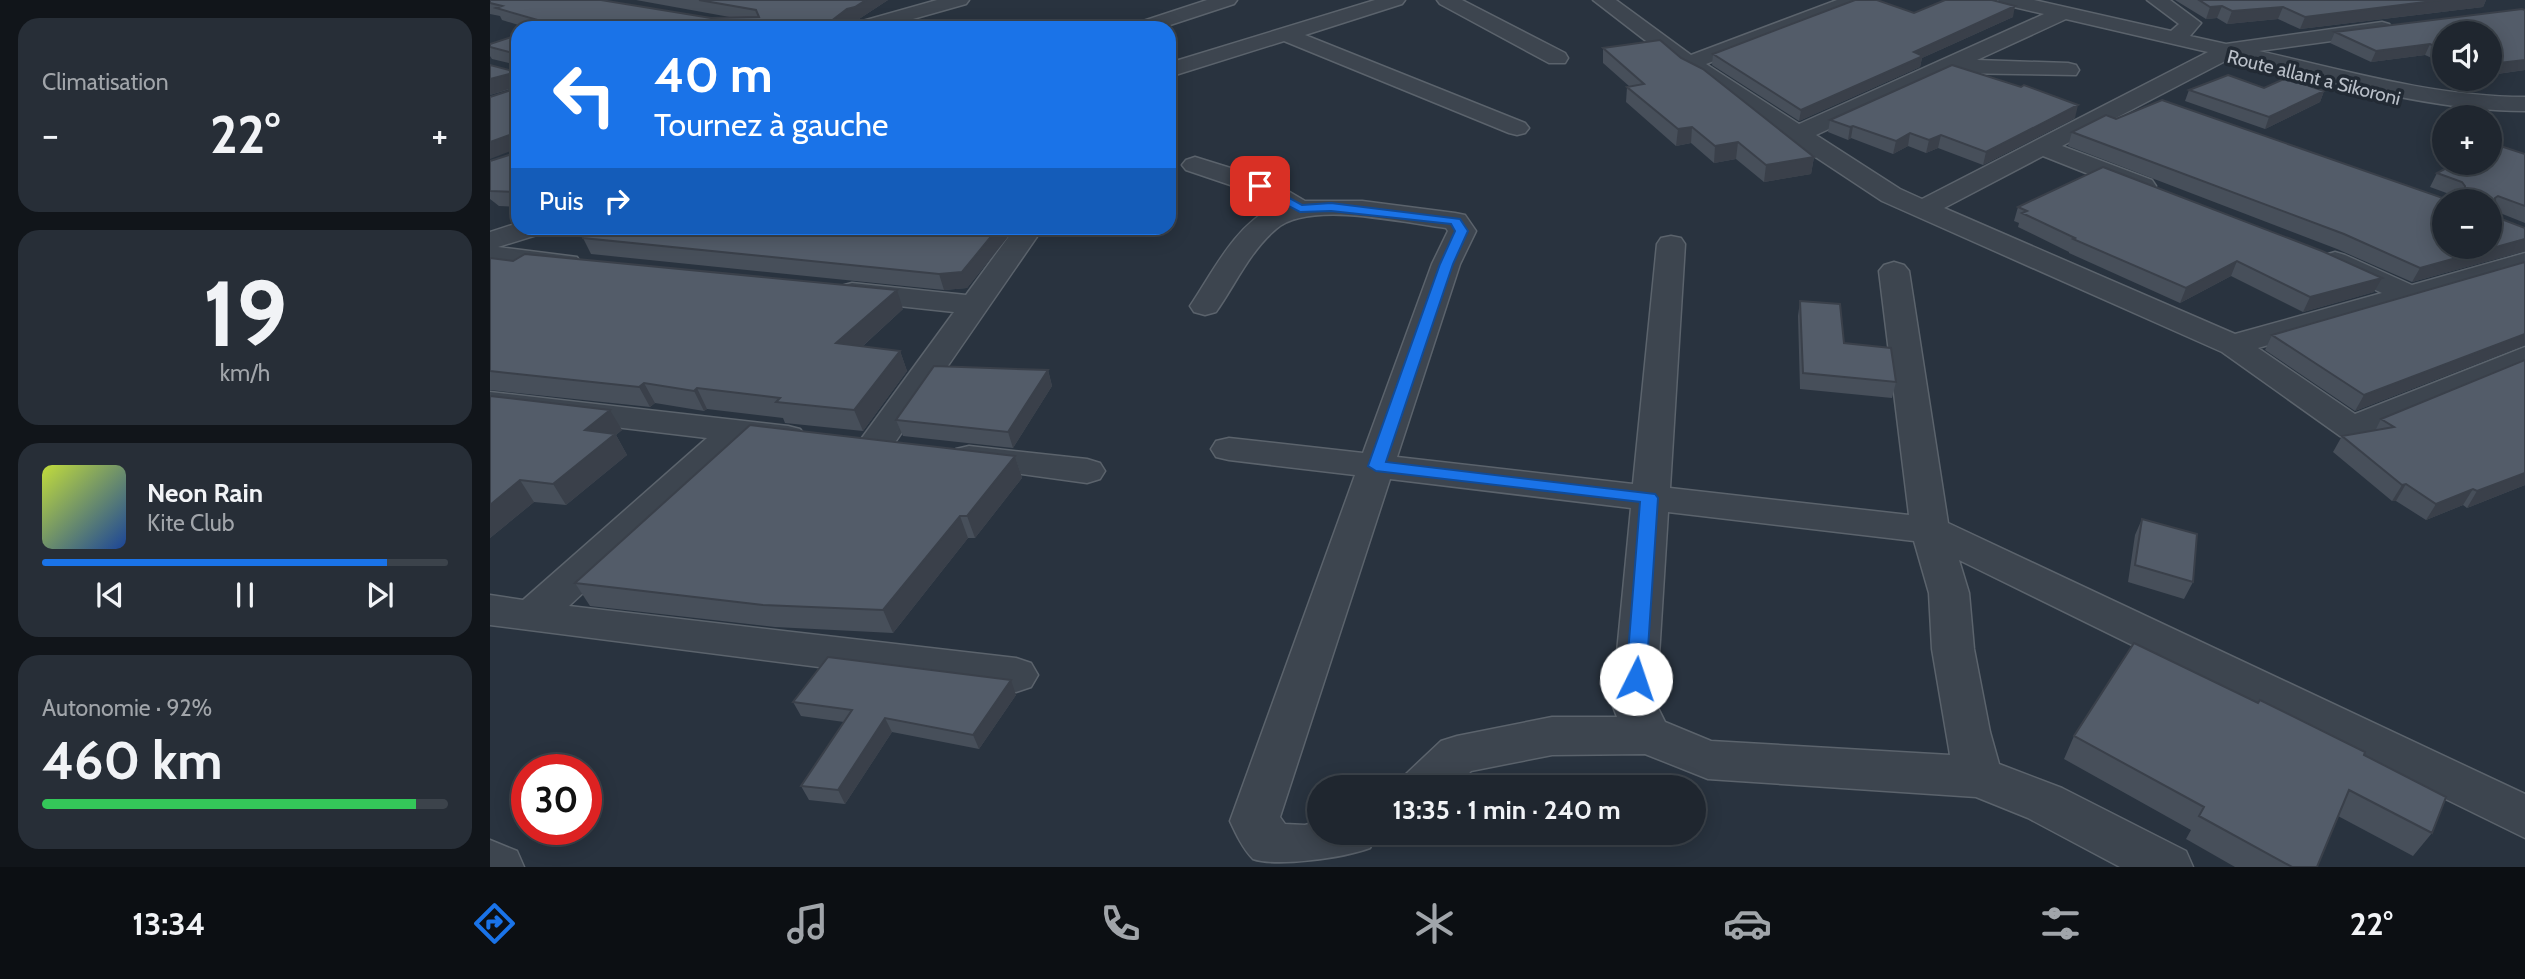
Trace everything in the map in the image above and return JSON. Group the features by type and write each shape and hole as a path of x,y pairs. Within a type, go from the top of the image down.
{"street":[{"path":"884,21 959,0"},
{"path":"1162,21 1227,0"},
{"path":"1176,68 1395,0"},
{"path":"1447,0 1557,58"},
{"path":"1603,0 1689,62 1891,195 2233,345 2352,428 2525,357"},
{"path":"1689,62 1855,0"},
{"name":"Route allant a Sikoroni","path":"2008,0 2183,38 2226,52 2444,109 2521,111"},
{"path":"2157,0 2192,23 2183,38"},
{"path":"1798,134 2064,12"},
{"path":"1922,209 2226,52 2400,26"},
{"path":"1285,34 1517,128"},
{"path":"1947,66 2068,70"},
{"path":"2141,96 2167,105"},
{"path":"2042,147 2171,197"},
{"path":"1195,165 1260,186 1300,209"},
{"path":"1205,306 1256,233 1275,216 1300,209 1331,207 1455,221 1462,231 1446,264 1254,821 1272,845 1312,845"},
{"path":"490,214 511,215"},
{"path":"490,240 511,234"},
{"path":"847,443 974,305 1024,235"},
{"path":"1648,735 1634,704 1671,244"},
{"path":"2313,252 2408,294"},
{"path":"490,255 601,266"},
{"path":"2233,345 2525,262"},
{"path":"1894,271 1930,530 1950,593 1956,663 1967,732 1979,777"},
{"path":"822,289 974,305"},
{"path":"490,402 1087,471"},
{"path":"531,617 736,431"},
{"path":"1229,449 1930,530 2525,817"},
{"path":"490,610 1016,675"},
{"path":"1436,775 1457,755 1552,736 1648,735 1708,761 1979,777 2045,803 2168,867"},
{"path":"490,862 499,867"}],"building":[{"path":"490,0 601,0 711,18 759,17 756,10 699,0 866,0 847,9 831,21 542,21 496,8 502,6 490,3"},
{"path":"1855,0 1877,0 1914,13 1945,0 1992,0 2015,6 1914,52 1923,56 1801,110 1713,54"},
{"path":"2199,0 2441,0 2305,17 2283,7 2232,11 2222,6 2210,7"},
{"path":"2522,9 2525,10 2525,60 2502,63 2502,21 2432,21 2432,45 2376,51 2335,32"},
{"path":"511,37 511,52 490,47 490,44"},
{"path":"1660,40 1681,58 1703,69 1814,157 1766,165 1738,142 1715,146 1692,127 1678,129 1627,87 1644,84 1603,48"},
{"path":"490,65 511,70 511,74 490,79"},
{"path":"1952,65 2021,87 2024,85 2078,105 1986,152 1941,135 1929,140 1910,133 1896,141 1830,120"},
{"path":"2228,75 2264,88 2286,78 2324,91 2269,117 2189,90"},
{"path":"511,90 511,134 490,142 490,97"},
{"path":"2162,100 2432,194 2432,259 2453,259 2420,268 2344,234 2072,132 2106,115 2116,119"},
{"path":"2502,147 2525,154 2525,206 2502,197 2502,189 2465,189 2462,182 2443,175 2502,175"},
{"path":"511,154 511,192 490,191 490,161"},
{"path":"2103,167 2322,251 2382,278 2310,297 2237,261 2186,288 2073,239 2075,238 2022,213 2027,211 2018,207"},
{"path":"2502,219 2525,228 2525,239 2502,245"},
{"path":"582,235 992,235 962,272 939,274 583,238"},
{"path":"525,254 897,290 836,343 900,351 854,410 776,402 780,398 697,388 694,391 644,383 639,387 490,371 490,258 513,261"},
{"path":"2525,262 2525,334 2364,395 2272,335"},
{"path":"1800,301 1840,304 1844,343 1891,348 1896,382 1803,373"},
{"path":"2525,360 2525,473 2436,504 2406,484 2402,485 2342,436 2394,427 2381,419"},
{"path":"934,366 1048,370 1008,432 896,420"},
{"path":"490,396 610,410 585,430 615,434 553,484 520,480 490,505"},
{"path":"750,425 1015,456 967,516 960,516 883,610 763,605 575,583"},
{"path":"2142,519 2197,534 2193,582 2135,565"},
{"path":"2134,643 2258,703 2260,700 2365,752 2364,755 2446,797 2432,833 2349,790 2317,867 2292,867 2199,816 2204,807 2074,736"},
{"path":"828,657 1011,680 973,735 885,718 838,790 801,786 852,710 793,702"}],"route":[{"path":"1260,186 1300,209 1331,207 1455,221 1462,231 1446,264 1376,466 1649,498 1636,679"}]}
